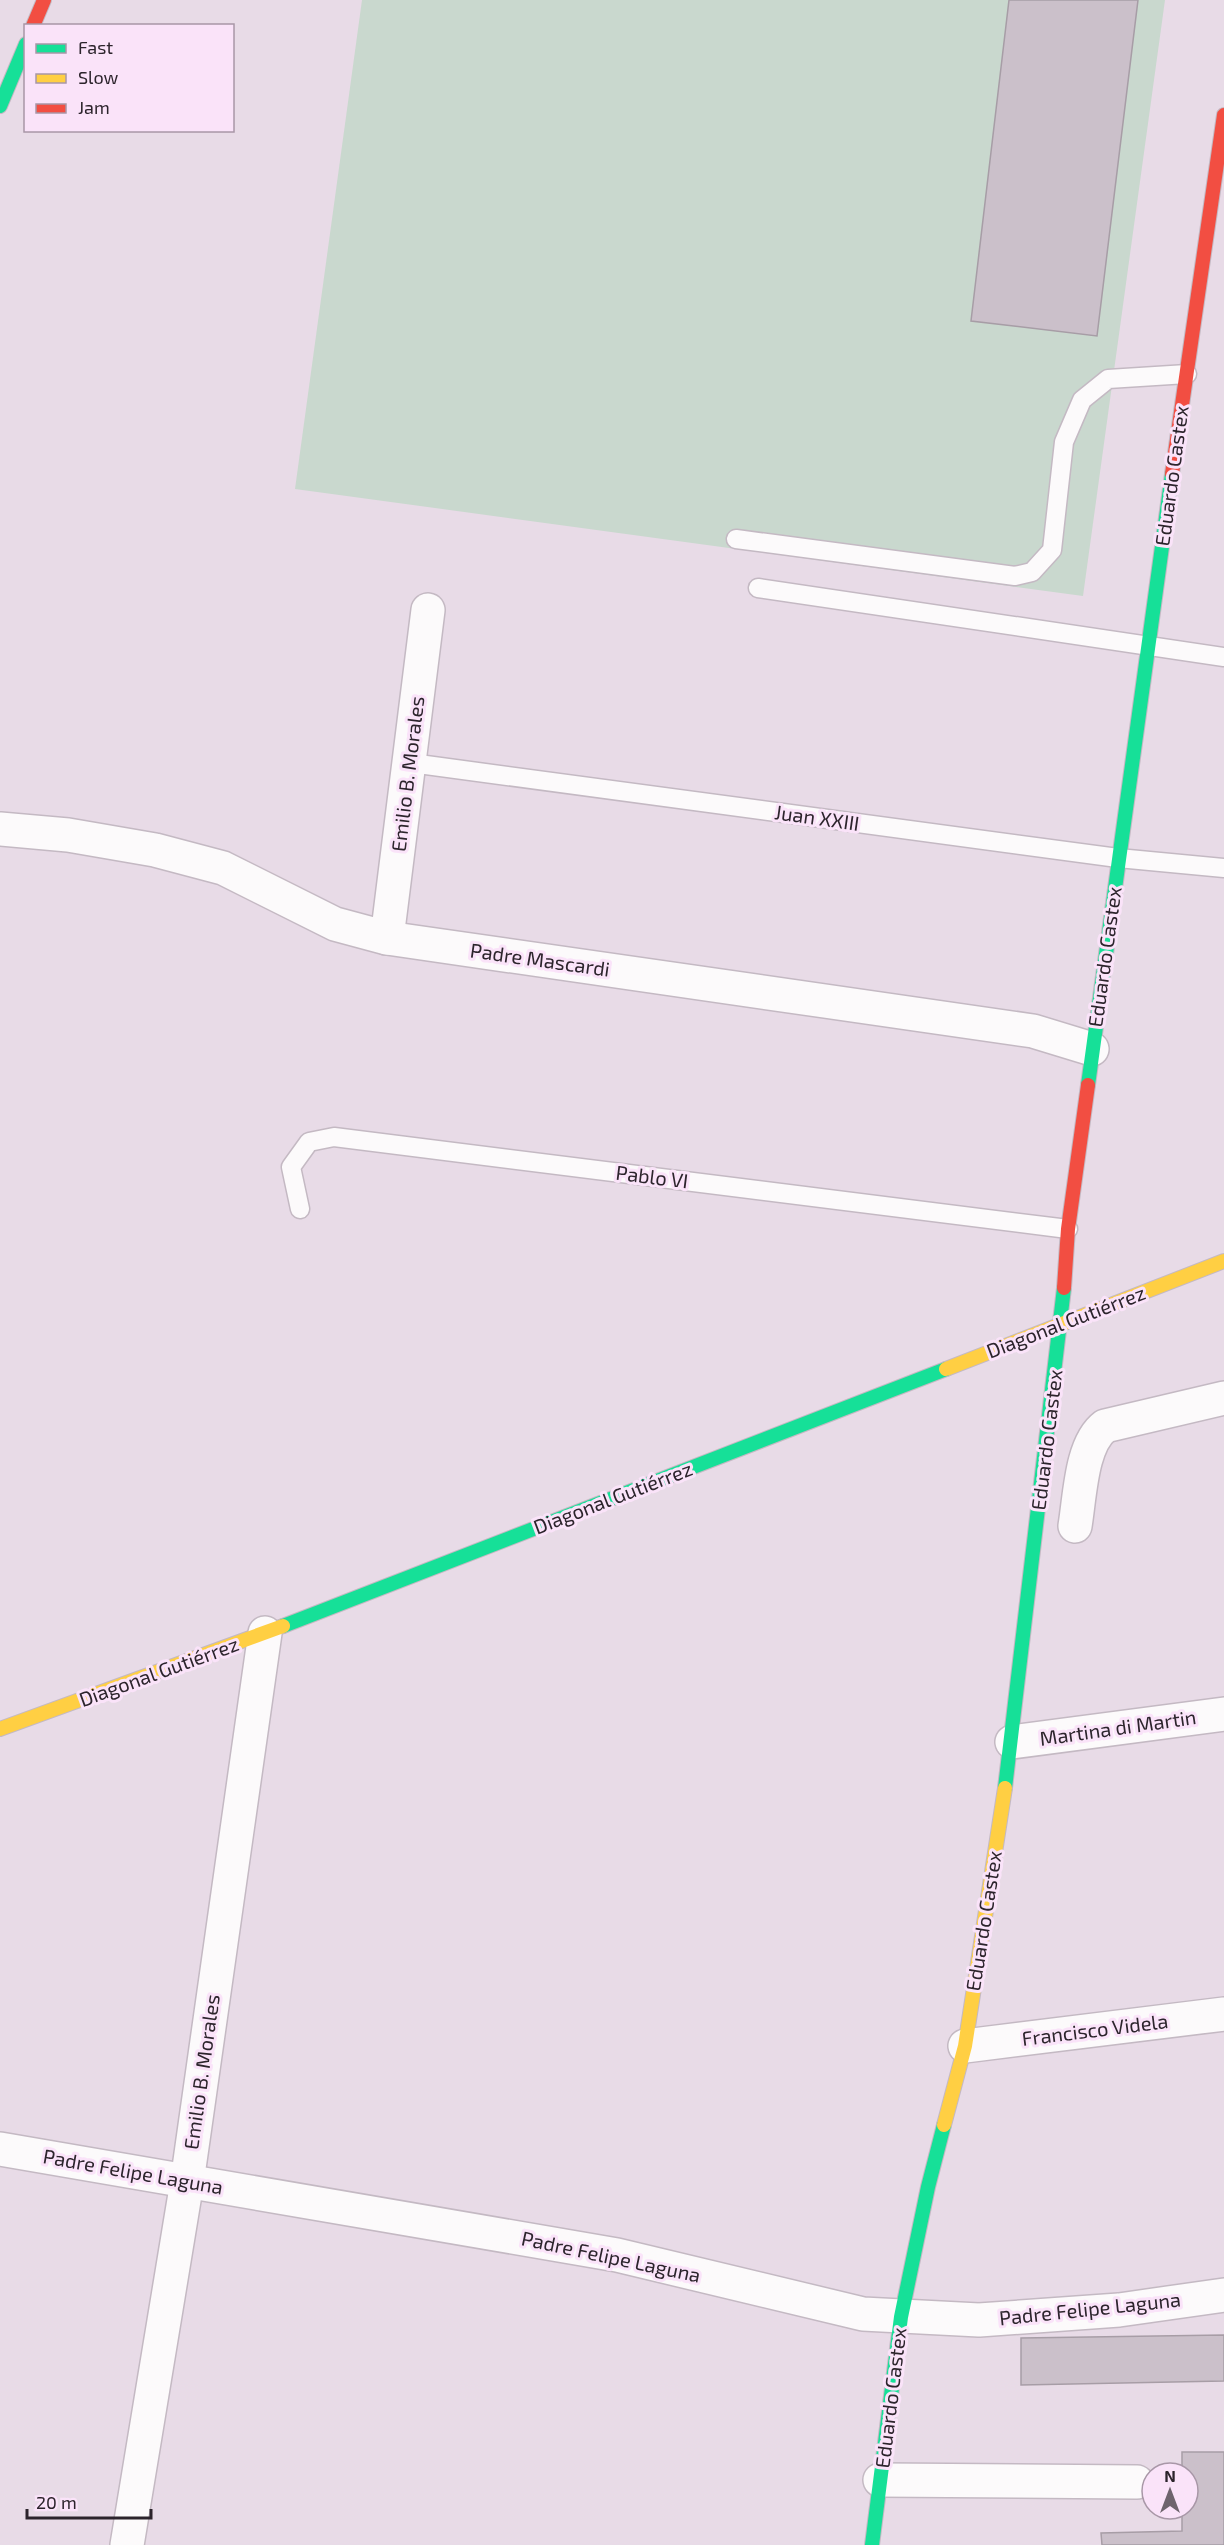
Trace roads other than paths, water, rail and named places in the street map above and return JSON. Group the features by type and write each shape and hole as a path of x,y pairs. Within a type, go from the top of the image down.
{"street":[{"path":"34,24 44,0"},
{"path":"0,106 24,49"},
{"name":"Eduardo Castex","path":"872,2545 901,2317 928,2187 965,2046 1012,1742 1061,1324 1068,1229 1118,858 1224,115"},
{"name":"Emilio B. Morales","path":"387,938 411,763 428,610"},
{"name":"Padre Mascardi","path":"0,829 68,835 144,848 223,868 335,924 387,938 1033,1031 1092,1049"},
{"name":"Diagonal Gutiérrez","path":"0,1729 265,1633 1224,1261"},
{"path":"1075,1526 1089,1446 1096,1433 1105,1426 1224,1398"},
{"name":"Emilio B. Morales","path":"128,2545 187,2182 265,1633"},
{"name":"Martina di Martin","path":"1012,1742 1224,1714"},
{"name":"Francisco Videla","path":"965,2046 1224,2014"},
{"name":"Padre Felipe Laguna","path":"0,2150 616,2255 863,2314 979,2320 1096,2312 1224,2295"},
{"path":"880,2480 1137,2482"}],"lane":[{"path":"736,539 1015,576 1032,572 1052,550 1064,442 1082,400 1108,379 1186,374"},
{"path":"758,588 1224,657"},
{"name":"Juan XXIII","path":"411,763 1118,858 1224,868"},
{"name":"Pablo VI","path":"300,1209 291,1167 309,1142 334,1137 1068,1229"}]}
